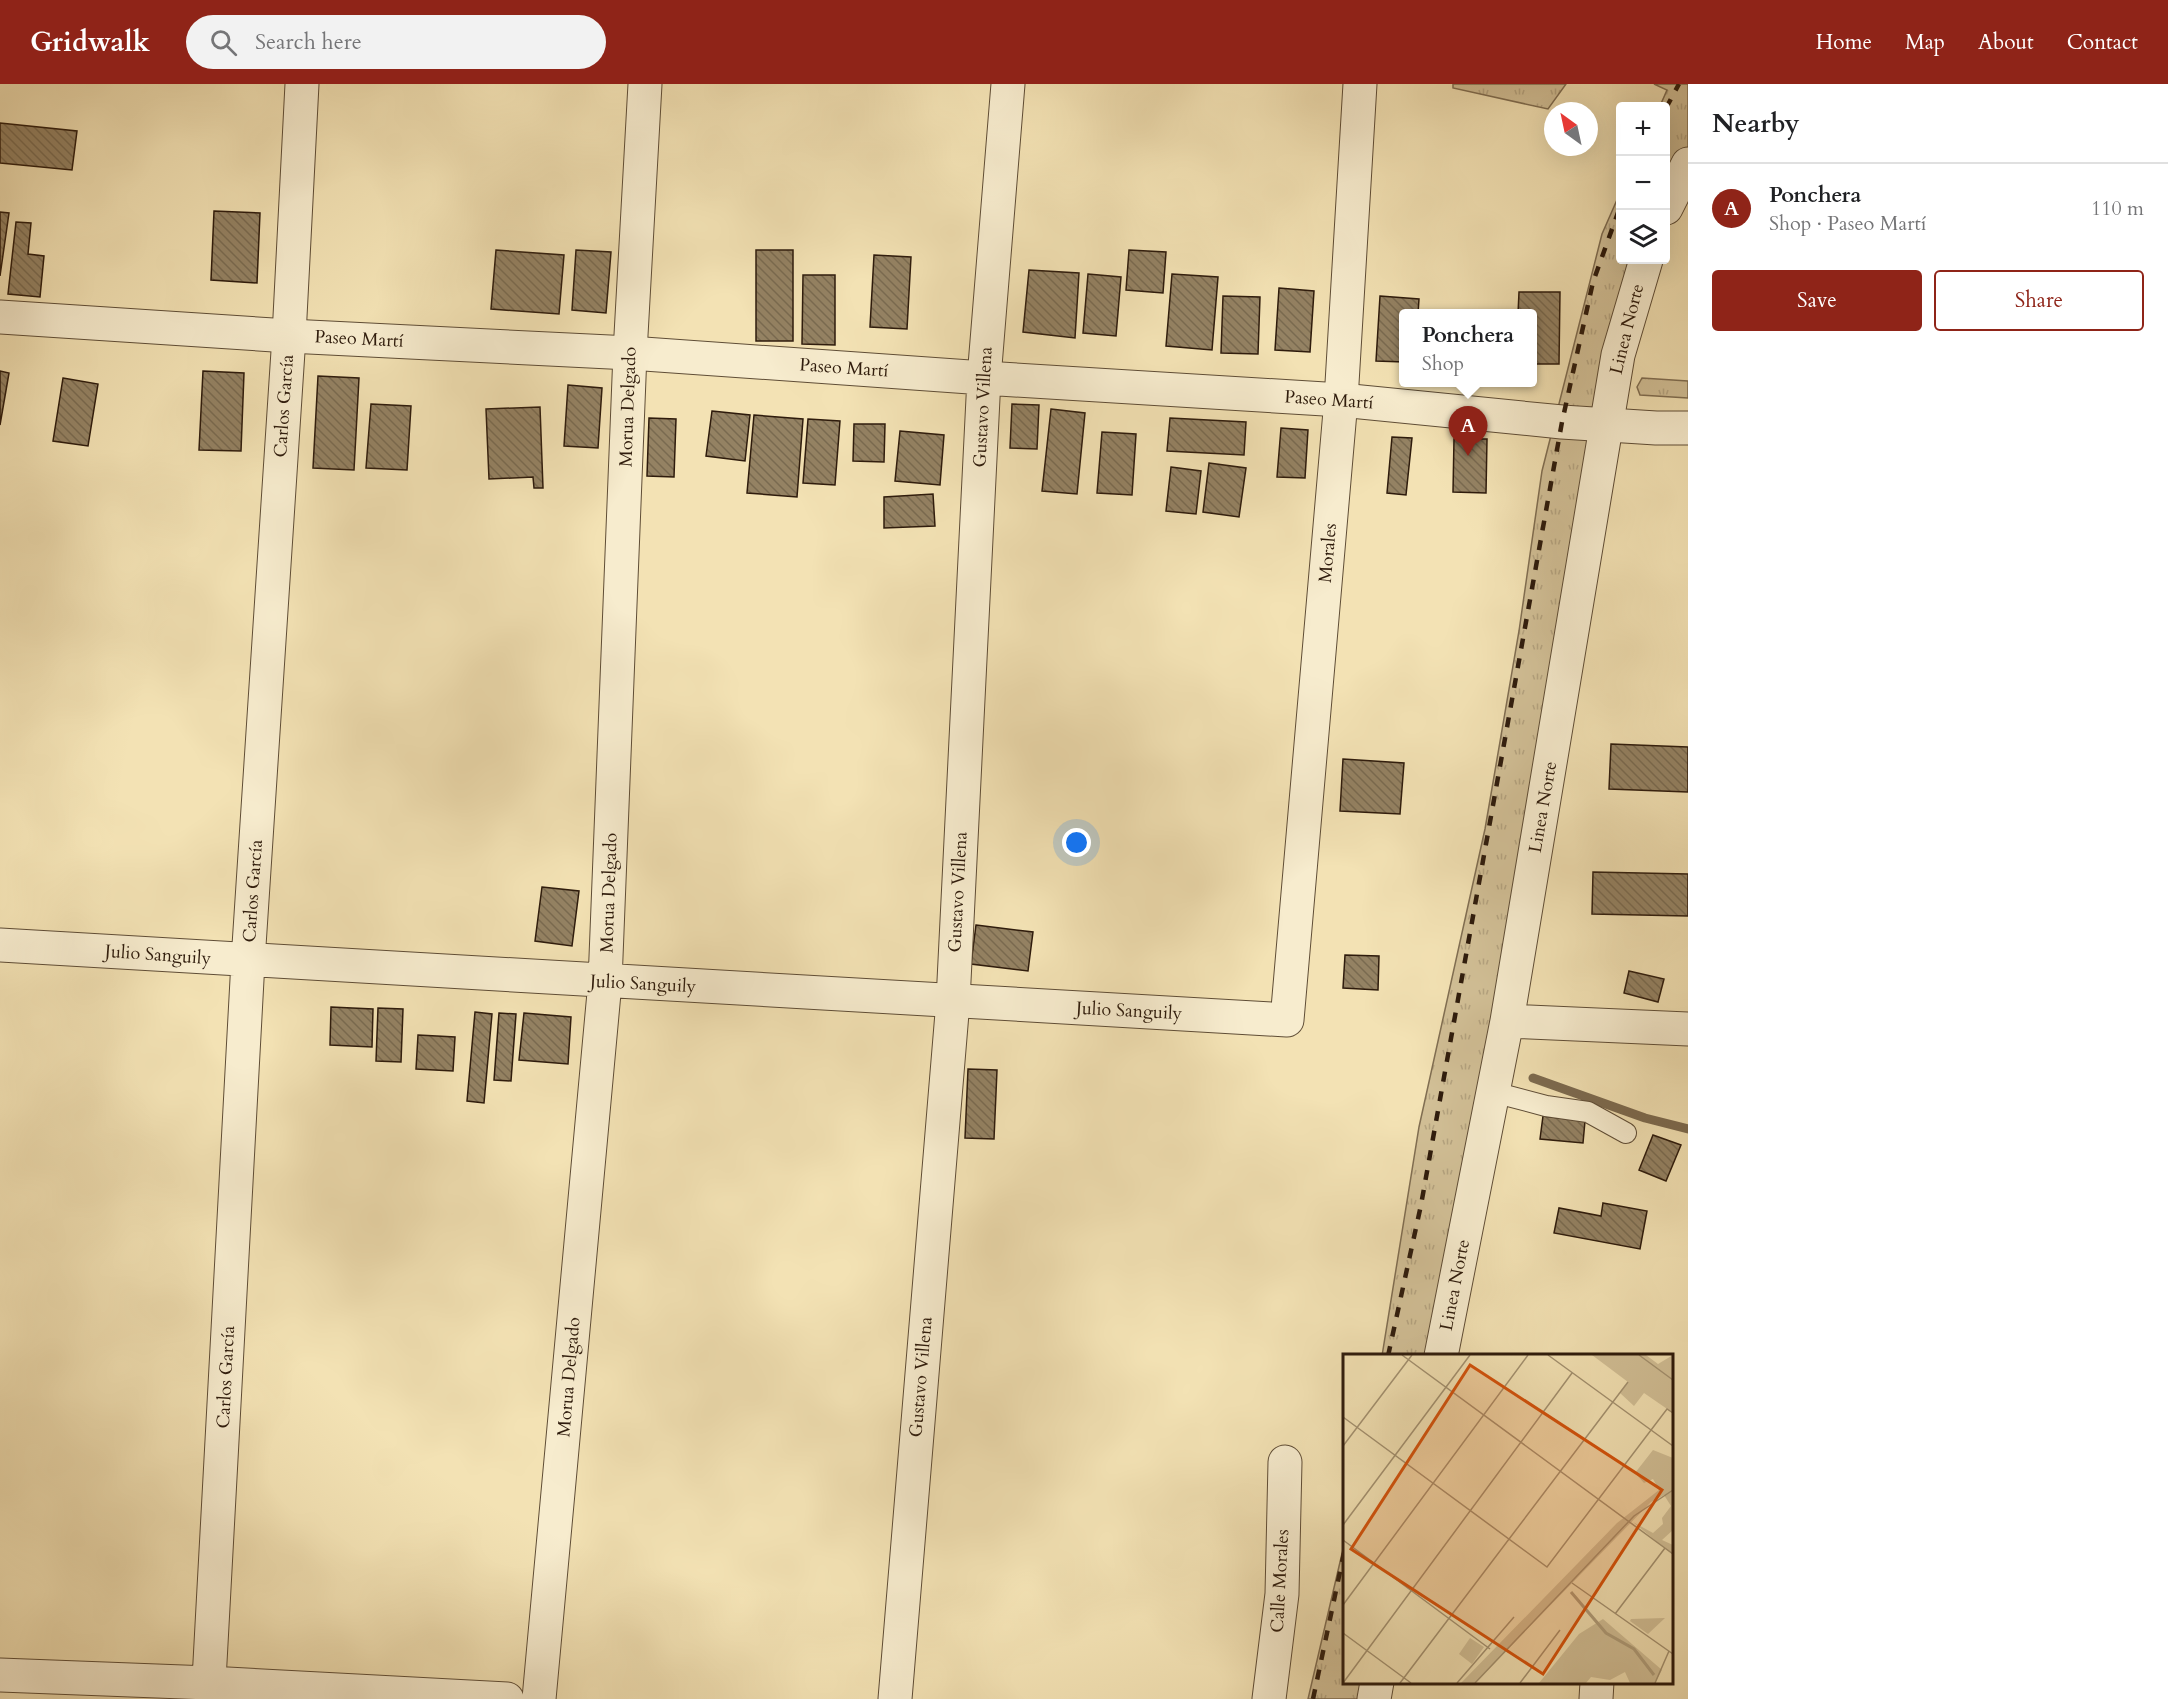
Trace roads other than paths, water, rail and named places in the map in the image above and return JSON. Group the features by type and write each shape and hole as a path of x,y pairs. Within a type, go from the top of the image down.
{"street":[{"name":"Carlos García","path":"209,1691 248,961 289,336 302,84"},
{"name":"Morua Delgado","path":"539,1699 605,982 630,353 645,84"},
{"name":"Gustavo Villena","path":"895,1699 953,1001 984,378 1008,84"},
{"name":"Morales","path":"1287,1020 1341,400 1360,84"},
{"path":"1670,198 1688,164"},
{"name":"Linea Norte","path":"1441,1354 1507,1021 1618,355 1645,264"},
{"name":"Paseo Martí","path":"0,317 289,336 630,353 1341,400 1607,425 1688,428"},
{"name":"Julio Sanguily","path":"0,945 1287,1020"},
{"path":"1507,1021 1688,1029"},
{"name":"Calle Morales","path":"1269,1699 1282,1594 1285,1462"},
{"path":"0,1675 209,1691 507,1699"},
{"path":"1374,1699 1377,1684"},
{"path":"1596,1699 1597,1684"}],"lane":[{"path":"1493,1092 1546,1106 1588,1112 1626,1133"}],"waterway":[{"path":"1533,1078 1645,1118 1688,1129"}],"railway":[{"path":"1669,102 1679,84"},
{"path":"1388,1354 1421,1205 1562,422 1593,282 1619,210"},
{"path":"1313,1699 1343,1558"}],"place":[{"name":"Ponchera","path":"1468,456"}]}
